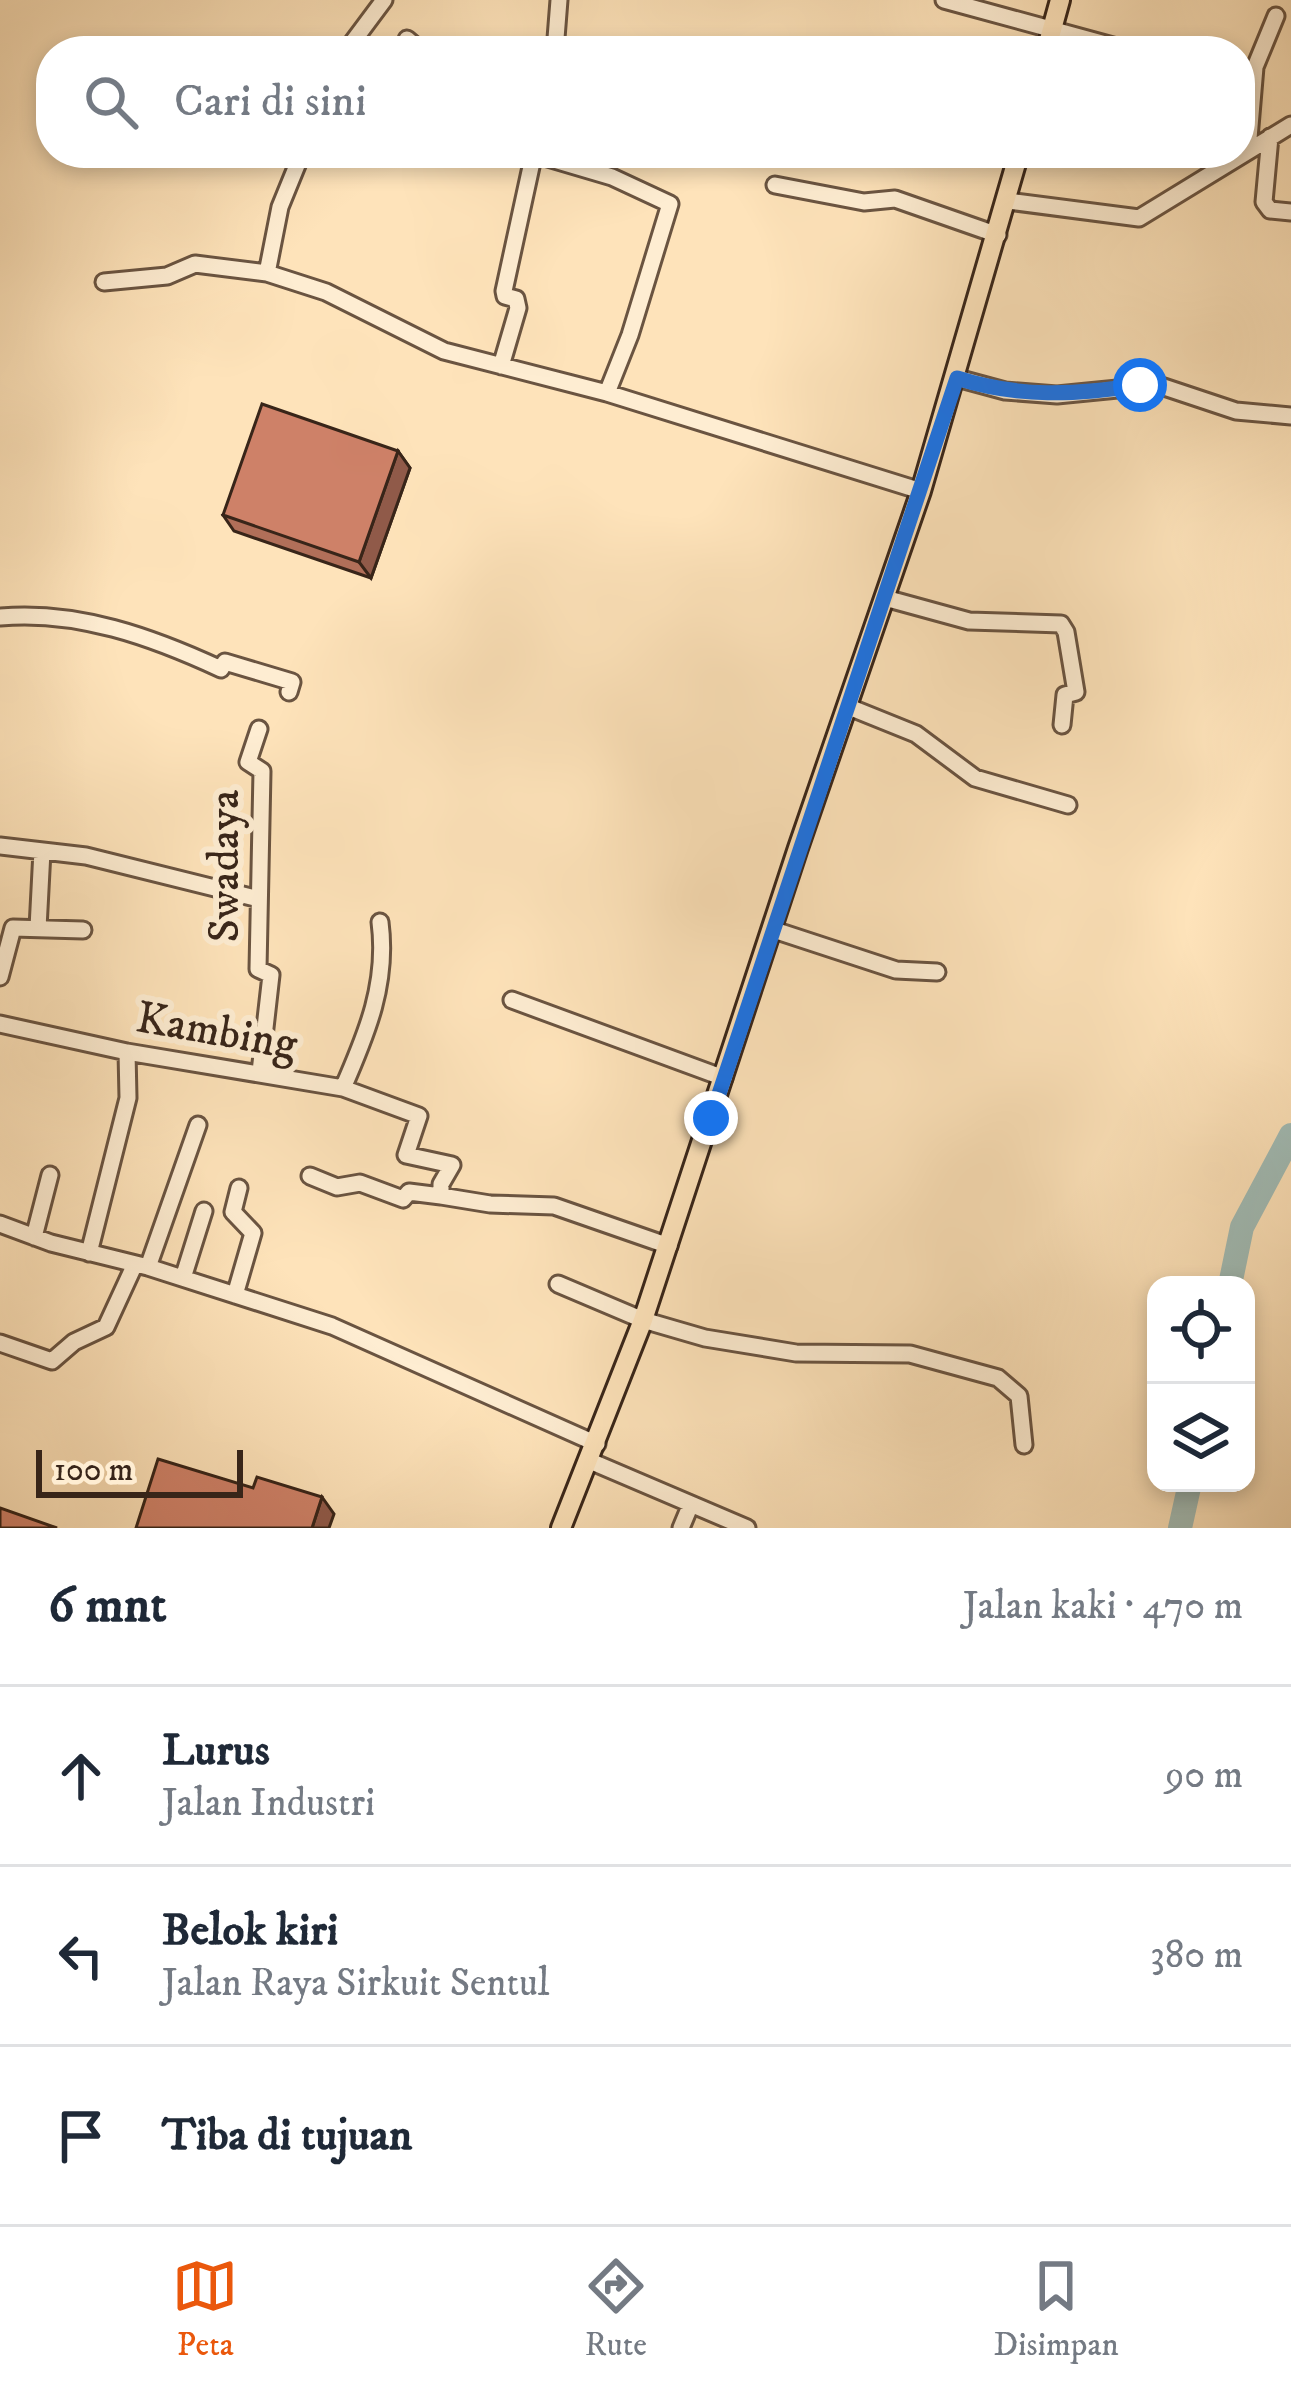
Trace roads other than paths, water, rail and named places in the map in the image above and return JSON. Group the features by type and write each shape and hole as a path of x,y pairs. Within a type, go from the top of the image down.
{"main road":[{"path":"1050,36 1060,0"},
{"path":"561,1528 594,1452 669,1246 771,929 921,491 1016,168"}],"street":[{"path":"357,36 384,0"},
{"path":"556,36 559,0"},
{"path":"944,0 1036,36"},
{"path":"1255,68 1276,16"},
{"path":"1255,145 1291,125"},
{"path":"1270,137 1264,202 1270,210 1291,212"},
{"path":"267,273 280,207 296,168"},
{"path":"501,366 518,308 518,302 504,291 531,168"},
{"path":"580,168 670,204 637,315 607,393"},
{"path":"1008,201 1138,218 1218,168"},
{"path":"775,185 869,203 895,199 998,235"},
{"path":"104,282 166,276 195,263 267,273 326,292 444,351 607,393 921,491"},
{"path":"957,378 1005,391 1057,394 1158,385 1236,411 1291,416"},
{"path":"885,598 969,621 1061,624 1076,692 1065,695 1062,725"},
{"path":"0,617 78,619 179,650 221,669 225,662 292,682 289,692"},
{"path":"849,707 916,734 975,778 1068,805"},
{"name":"Swadaya","path":"260,730 248,762 262,771 258,969 271,975 260,1072"},
{"path":"0,846 86,856 259,899"},
{"path":"38,928 43,851"},
{"path":"343,1088 373,1022 384,953 380,922"},
{"path":"771,929 896,970 937,972"},
{"path":"0,977 11,930 83,930"},
{"path":"512,1000 724,1078"},
{"name":"Kambing","path":"0,1024 127,1052 343,1088 419,1115 406,1155 452,1165 440,1196"},
{"path":"89,1253 128,1098 127,1052"},
{"path":"0,1343 45,1361 59,1358 74,1342 106,1328 141,1266 198,1125"},
{"path":"34,1238 50,1175"},
{"path":"310,1176 337,1187 360,1183 403,1199 409,1192 490,1204 554,1206 669,1246"},
{"path":"236,1295 254,1233 233,1212 239,1187"},
{"path":"183,1278 204,1211"},
{"path":"0,1224 332,1326 747,1528"},
{"path":"558,1284 643,1320 705,1338 796,1353 910,1354 998,1378 1019,1396 1024,1445"},
{"path":"681,1528 691,1504"}],"waterway":[{"path":"1232,1276 1242,1227 1291,1135"},
{"path":"1180,1528 1188,1492"}]}
